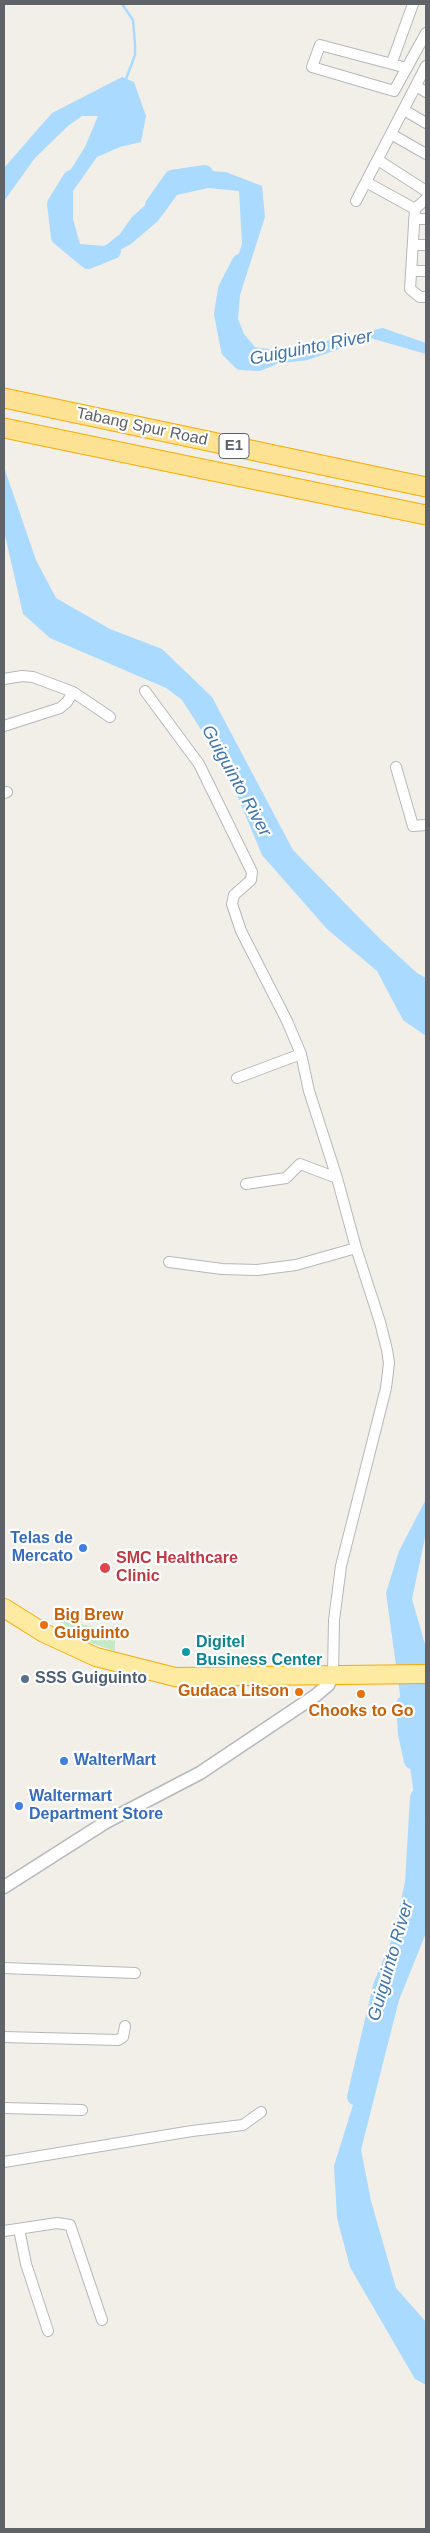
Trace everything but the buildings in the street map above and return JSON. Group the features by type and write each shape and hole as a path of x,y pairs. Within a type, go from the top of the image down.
{"highway":[{"name":"Tabang Spur Road","path":"4,398 426,487"},
{"name":"Tabang Spur Road","path":"4,428 426,515"},
{"path":"4,1608 44,1633 78,1650 109,1662 149,1672 175,1676 331,1680 378,1679 426,1674"},
{"path":"4,1618 40,1641 74,1658 106,1671 149,1682 174,1686 231,1687 331,1680"},
{"path":"378,1679 426,1683"}],"street":[{"path":"392,62 413,4"},
{"path":"407,68 392,62 320,45 312,67 394,91 407,68 426,32"},
{"path":"356,201 426,66"},
{"path":"416,86 426,92"},
{"path":"404,110 426,123"},
{"path":"391,134 426,154"},
{"path":"378,160 426,191"},
{"path":"366,182 415,214 426,219"},
{"path":"426,199 415,214 410,289 420,297 426,297"},
{"path":"413,245 426,245"},
{"path":"411,271 426,271"},
{"path":"4,680 22,676 33,677 73,692 110,718"},
{"path":"4,1887 106,1822 200,1773 306,1703 331,1680 334,1620 341,1566 389,1371 380,1322 356,1248 338,1178 309,1091 301,1054 288,1021 241,931 232,904 234,895 251,880 252,872 199,764 145,691"},
{"path":"4,726 39,717 60,708 67,702 73,692"},
{"path":"396,767 413,826 426,825"},
{"path":"237,1078 301,1054"},
{"path":"246,1184 286,1178 300,1164 338,1178"},
{"path":"169,1262 222,1269 257,1270 296,1265 356,1248"},
{"path":"4,1968 135,1973"},
{"path":"4,2037 118,2040 123,2037 125,2026"},
{"path":"4,2108 82,2110"},
{"path":"4,2162 192,2131 243,2125 261,2112"},
{"path":"4,2231 57,2223 70,2225 102,2320"},
{"path":"19,2229 26,2264 48,2331"}],"green space":[{"path":"64,1621 115,1631 115,1651 69,1636 60,1631"}],"water":[{"path":"122,77 134,82 146,116 141,142 120,147 97,157 73,191 73,219 80,244 105,246 120,234 132,217 164,188 195,170 226,172 262,186 265,217 240,295 238,319 244,334 255,347 289,352 326,341 383,328 426,343 426,354 370,338 308,360 257,366 231,346 223,322 225,296 242,244 239,191 208,188 177,195 158,221 131,244 101,260 83,256 66,244 54,214 63,182 85,147 98,116 82,116 68,126 35,158 4,201 4,168 52,113"},
{"path":"4,467 36,560 56,598 110,629 162,649 212,697 293,850 379,938 417,973 426,978 426,1036 403,1020 377,971 327,929 262,855 204,716 166,688 50,638 23,614 4,531"},
{"path":"425,1501 426,1533 412,1599 426,1648 426,1933 399,2000 361,2150 371,2201 396,2288 426,2322 426,2385 415,2379 350,2267 337,2218 334,2166 385,2002 415,1894 417,1817 386,1593 399,1551"}],"waterway":[{"path":"122,4 133,20 135,44 135,55 126,79"},
{"name":"Guiguinto River","path":"153,205 172,178 205,173"},
{"name":"Guiguinto River","path":"71,178 55,204 59,237 88,261 113,251"},
{"name":"Guiguinto River","path":"240,262 226,289 222,314 229,350 241,362 258,363 271,358"},
{"name":"Guiguinto River","path":"189,696 219,743"},
{"name":"Guiguinto River","path":"404,1704 406,1734 412,1761"},
{"name":"Guiguinto River","path":"355,2097 381,1986 401,1938 413,1883 418,1797"}],"place":[{"name":"Telas de Mercato","path":"83,1548"},
{"name":"SMC Healthcare Clinic","path":"105,1568"},
{"name":"Big Brew Guiguinto","path":"44,1625"},
{"name":"Digitel Business Center","path":"186,1652"},
{"name":"SSS Guiguinto","path":"25,1679"},
{"name":"Gudaca Litson","path":"299,1692"},
{"name":"Chooks to Go","path":"361,1694"},
{"name":"WalterMart","path":"64,1761"},
{"name":"Waltermart Department Store","path":"19,1806"}]}
